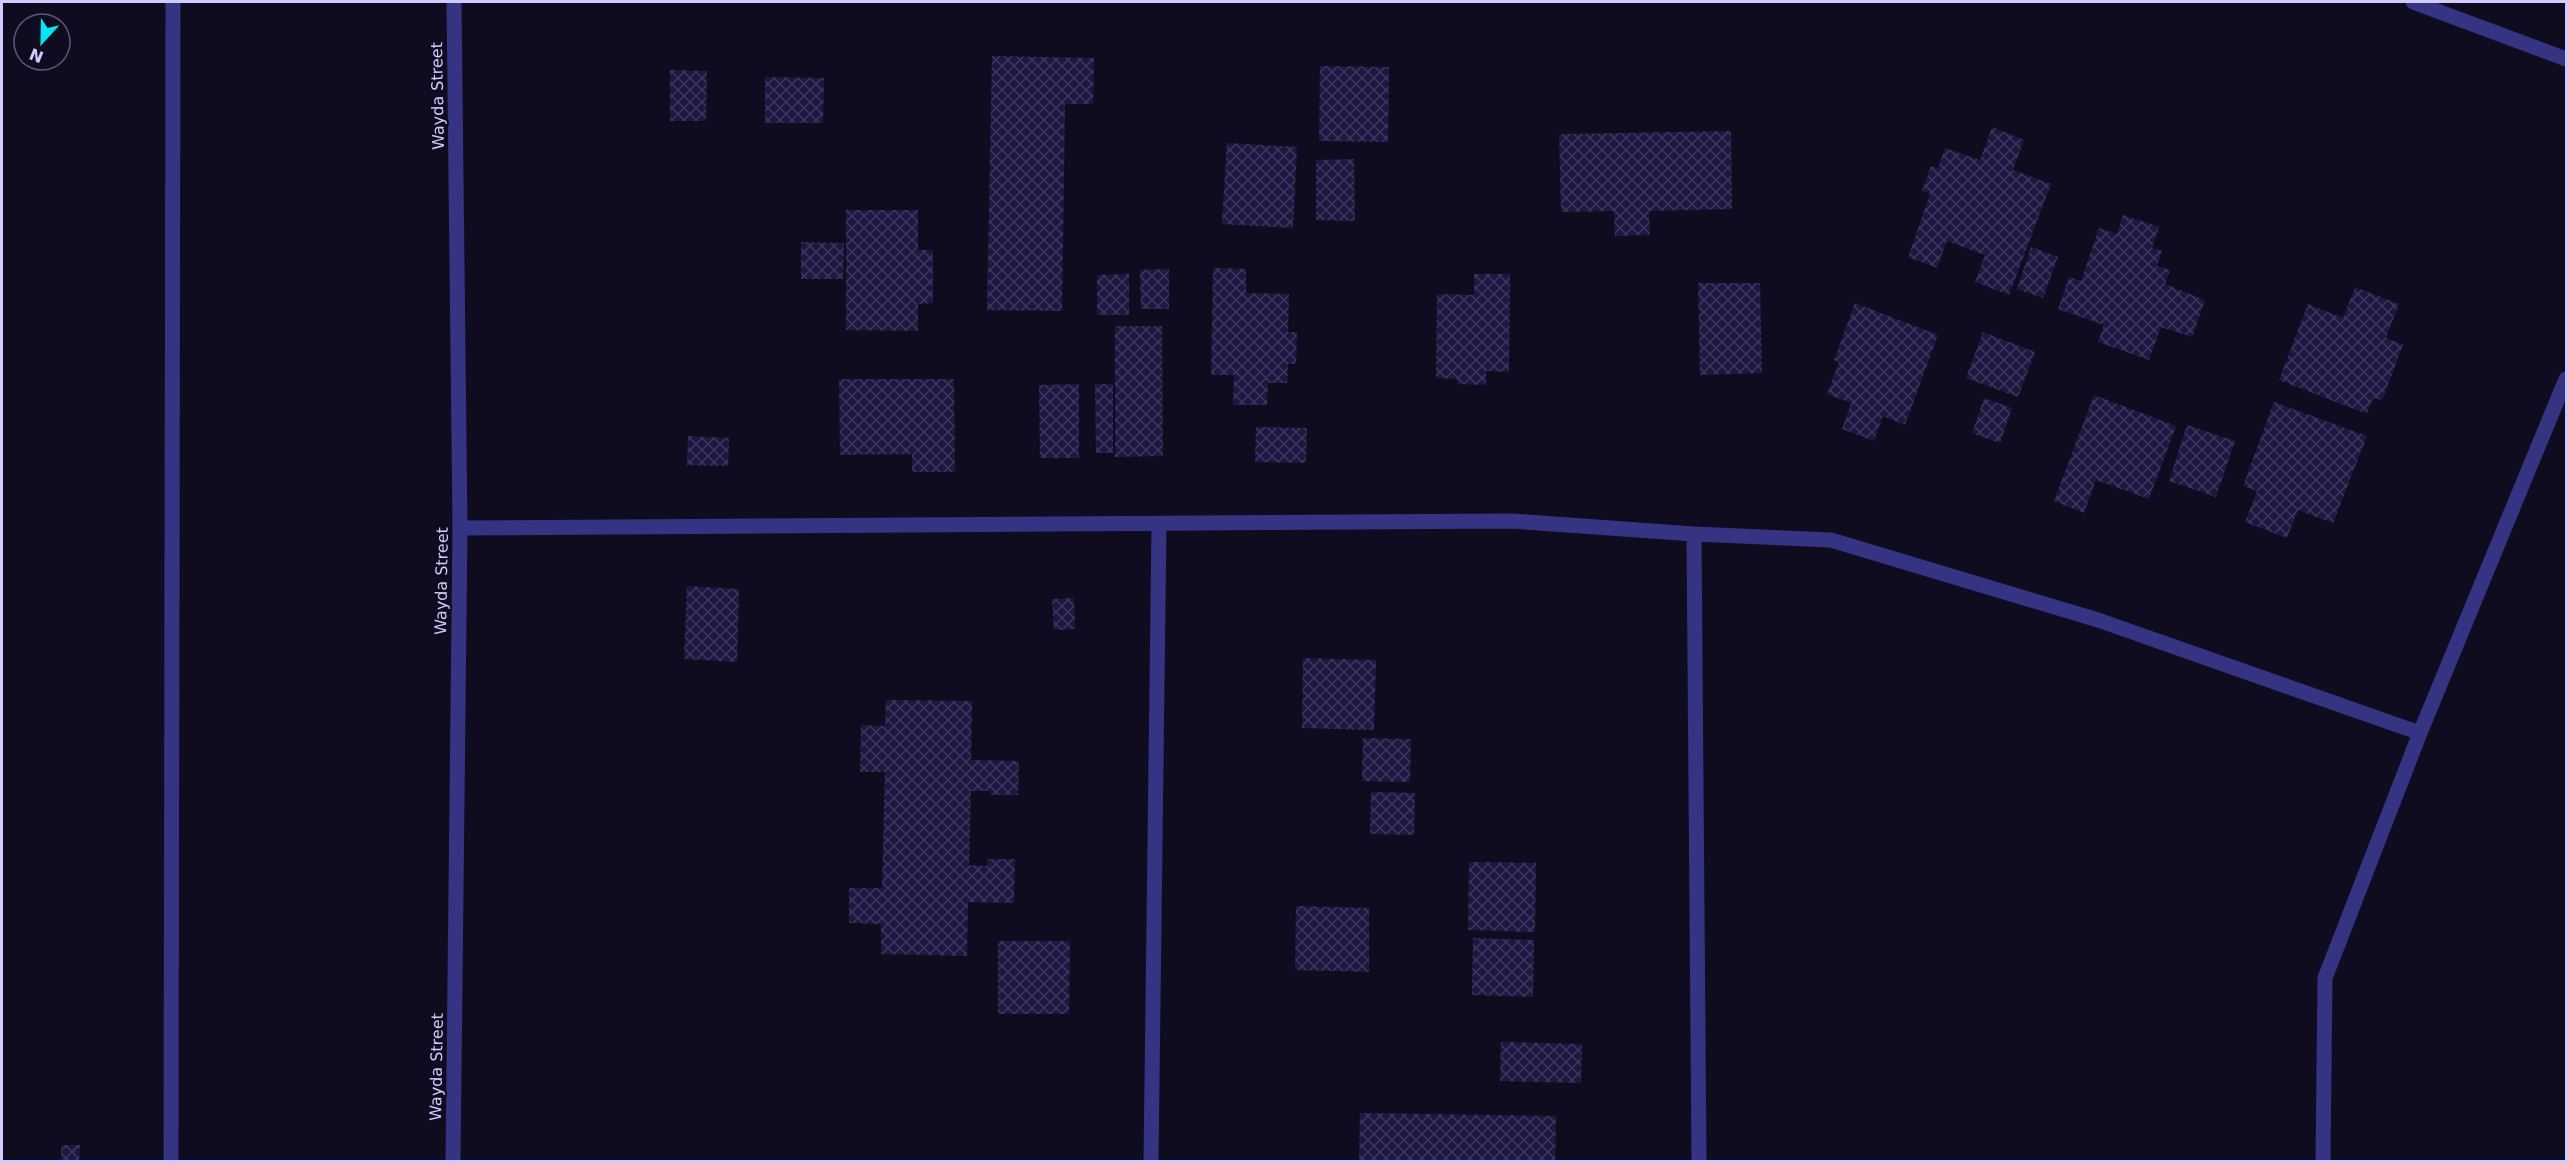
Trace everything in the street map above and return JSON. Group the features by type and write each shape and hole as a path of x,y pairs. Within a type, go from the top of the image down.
{"street":[{"path":"171,1161 173,2"},
{"name":"Wayda Street","path":"453,1161 460,528 454,2"},
{"path":"2413,2 2566,59"},
{"path":"2323,1161 2325,978 2420,733 2566,379"},
{"path":"460,528 1512,521 1694,534 1831,540 2098,620 2420,733"},
{"path":"1151,1161 1159,524"},
{"path":"1694,534 1699,1161"}],"building":[{"path":"992,56 1094,58 1093,104 1065,104 1062,311 987,310"},
{"path":"1320,66 1389,67 1388,142 1319,141"},
{"path":"670,70 707,71 706,121 670,121"},
{"path":"765,77 824,78 823,123 765,123"},
{"path":"1992,127 2024,140 2013,170 2051,184 2009,295 1975,282 1985,255 1947,241 1937,268 1908,257 1930,194 1922,191 1931,166 1938,168 1945,148 1980,160"},
{"path":"1731,131 1732,209 1649,211 1650,235 1615,236 1614,211 1561,212 1559,134"},
{"path":"1227,143 1297,147 1293,228 1222,224"},
{"path":"1354,159 1355,221 1316,220 1316,160"},
{"path":"846,210 918,210 918,250 933,250 933,303 918,304 918,331 846,330"},
{"path":"2123,215 2159,227 2152,248 2162,251 2157,266 2170,270 2165,284 2205,300 2192,337 2161,327 2149,360 2098,342 2104,325 2058,309 2069,277 2081,281 2099,228 2117,234"},
{"path":"801,242 844,243 843,279 801,279"},
{"path":"2031,247 2058,257 2043,298 2017,289"},
{"path":"1213,268 1246,269 1246,293 1289,294 1288,332 1297,332 1296,364 1288,364 1287,383 1268,383 1267,405 1233,405 1234,375 1211,375"},
{"path":"1169,269 1169,309 1141,309 1140,270"},
{"path":"1129,274 1129,315 1097,315 1097,275"},
{"path":"1474,274 1510,274 1509,372 1486,371 1486,385 1457,384 1457,379 1436,378 1437,294 1474,295"},
{"path":"1698,283 1760,283 1762,373 1700,375"},
{"path":"2355,287 2399,304 2386,338 2403,345 2382,400 2373,398 2367,414 2279,380 2308,304 2343,318"},
{"path":"1855,303 1938,335 1905,425 1883,416 1874,441 1842,429 1851,403 1827,394 1839,362 1834,360"},
{"path":"1115,326 1162,326 1163,456 1115,457"},
{"path":"1983,332 2035,352 2018,397 1966,378"},
{"path":"839,379 954,379 955,472 912,472 912,454 840,455"},
{"path":"1079,384 1079,458 1040,458 1039,385"},
{"path":"1095,384 1113,384 1113,453 1096,453"},
{"path":"2094,395 2176,426 2149,499 2096,480 2084,513 2054,501"},
{"path":"1984,398 2012,408 2000,443 1972,433"},
{"path":"2274,402 2367,436 2333,523 2298,510 2287,538 2245,522 2257,491 2243,486"},
{"path":"2187,425 2235,441 2216,497 2169,481"},
{"path":"1256,427 1307,428 1306,463 1255,462"},
{"path":"688,436 729,438 728,466 687,465"},
{"path":"687,586 739,589 737,662 684,659"},
{"path":"1074,598 1075,629 1054,630 1052,599"},
{"path":"1303,658 1376,660 1374,730 1302,728"},
{"path":"886,700 972,701 971,760 1019,761 1018,795 990,795 990,791 971,791 969,865 987,866 988,859 1015,859 1014,903 968,902 967,956 881,954 881,924 849,923 849,888 882,888 885,772 860,772 861,725 885,726"},
{"path":"1363,738 1411,739 1410,782 1362,781"},
{"path":"1371,792 1415,793 1414,835 1370,834"},
{"path":"1469,862 1536,863 1535,932 1468,930"},
{"path":"1296,906 1369,908 1369,972 1295,970"},
{"path":"1473,938 1534,940 1533,997 1472,995"},
{"path":"998,941 1070,941 1069,1014 998,1014"},
{"path":"1501,1042 1582,1044 1581,1083 1500,1081"},
{"path":"1360,1113 1556,1116 1555,1162 1359,1162"},
{"path":"61,1145 80,1145 79,1162 61,1162"}]}
